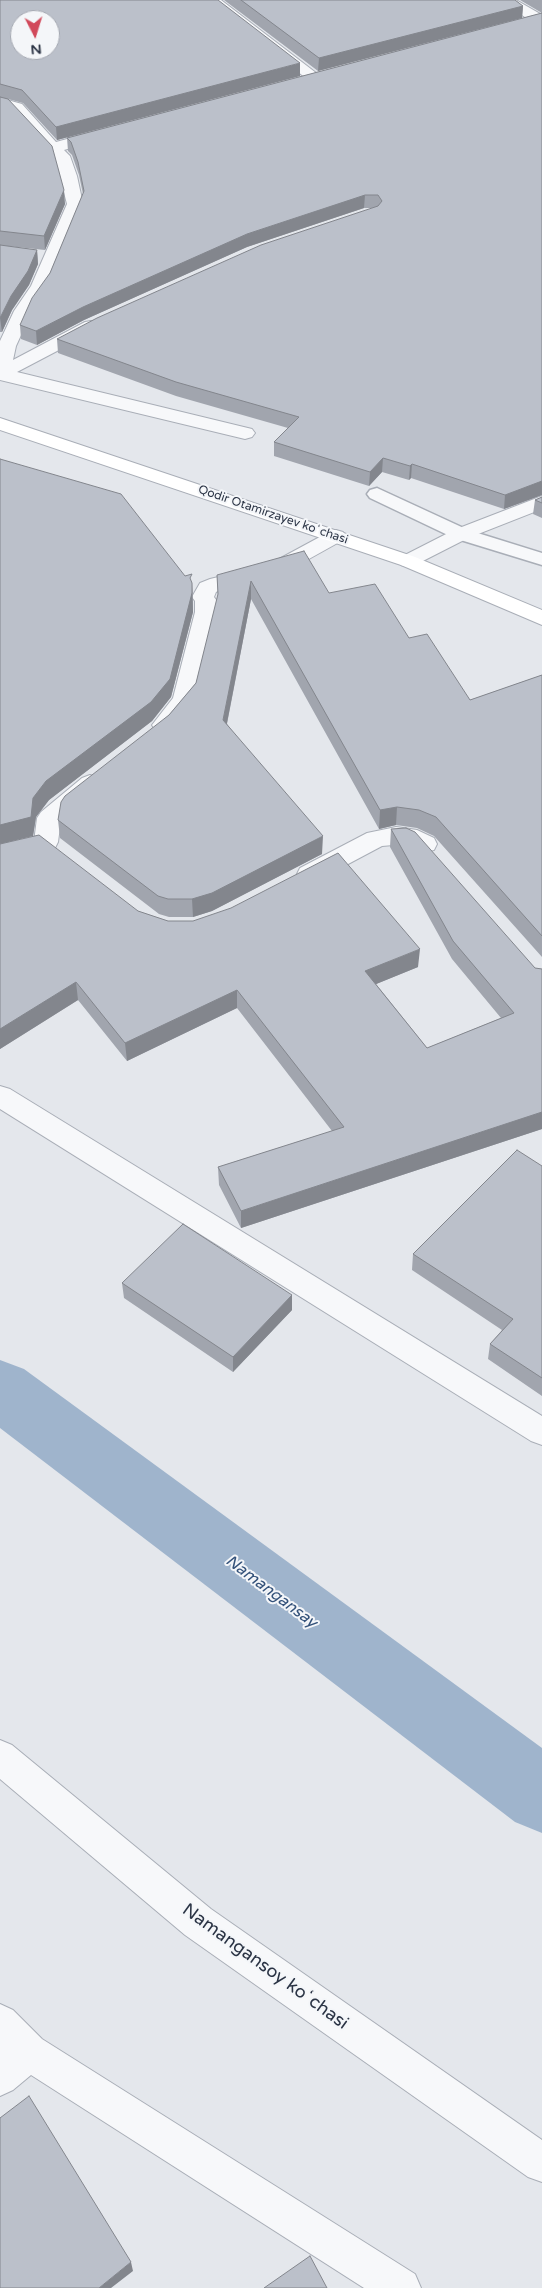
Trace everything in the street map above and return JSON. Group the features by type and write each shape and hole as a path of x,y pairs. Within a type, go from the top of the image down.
{"main road":[{"name":"Qodir Otamirzayev koʻchasi","path":"0,424 408,561 542,618"}],"street":[{"path":"212,0 316,79"},
{"path":"506,0 541,20"},
{"path":"520,25 541,20"},
{"path":"297,84 334,74"},
{"path":"0,103 16,107 52,148 62,156 69,176 75,204 43,257 40,286 23,311 7,346 0,373"},
{"path":"52,148 118,130"},
{"path":"0,373 109,318"},
{"path":"0,373 245,433"},
{"path":"408,561 461,534 542,502"},
{"path":"145,740 173,715 184,700 206,612 206,601 203,597 208,588 217,583 275,570 336,536"},
{"path":"45,847 49,818 53,812 106,770"},
{"path":"290,884 376,840 396,835 409,836 424,843 440,861"},
{"path":"0,1096 542,1432"},
{"name":"Namangansoy koʻchasi","path":"0,1757 198,1922 542,2163"},
{"path":"0,2023 29,2052 401,2288"},
{"path":"0,2077 29,2052"}],"lane":[{"path":"377,494 461,534 542,559"}],"building":[{"path":"0,0 218,0 300,63 56,127 22,90 0,84"},
{"path":"241,0 515,0 523,6 319,58"},
{"path":"542,13 542,481 505,495 412,464 410,466 383,458 370,472 274,442 299,417 176,382 57,339 97,318 261,245 378,206 382,201 378,195 365,195 247,234 83,307 36,331 20,325 32,298 50,273 84,191 78,162 71,142 67,138"},
{"path":"0,97 8,99 52,146 64,190 44,236 0,231"},
{"path":"0,245 37,250 28,271 11,296 0,318"},
{"path":"0,459 121,494 185,576 192,574 190,578 192,593 170,679 151,702 46,781 33,798 31,817 0,825"},
{"path":"542,497 542,503 535,500"},
{"path":"304,551 329,593 375,584 409,638 427,634 470,700 542,675 542,936 436,817 419,810 397,807 380,810 251,581 223,720 323,836 212,893 192,899 168,899 158,896 58,820 61,802 65,796 169,715 196,683 218,594 217,575"},
{"path":"406,828 415,832 535,968 542,969 542,1112 241,1211 218,1167 344,1127 237,990 125,1043 76,982 0,1029 0,844 39,835 138,911 168,921 193,921 231,908 338,853 420,949 365,971 427,1048 514,1013 453,941 391,829"},
{"path":"517,1150 542,1166 542,1378 490,1344 513,1319 413,1254"},
{"path":"183,1224 292,1295 233,1357 122,1283"},
{"path":"29,2096 131,2262 99,2288 0,2288 0,2118"},
{"path":"310,2256 327,2288 264,2288"}],"waterway":[{"name":"Namangansay","path":"0,1389 542,1795"}]}
